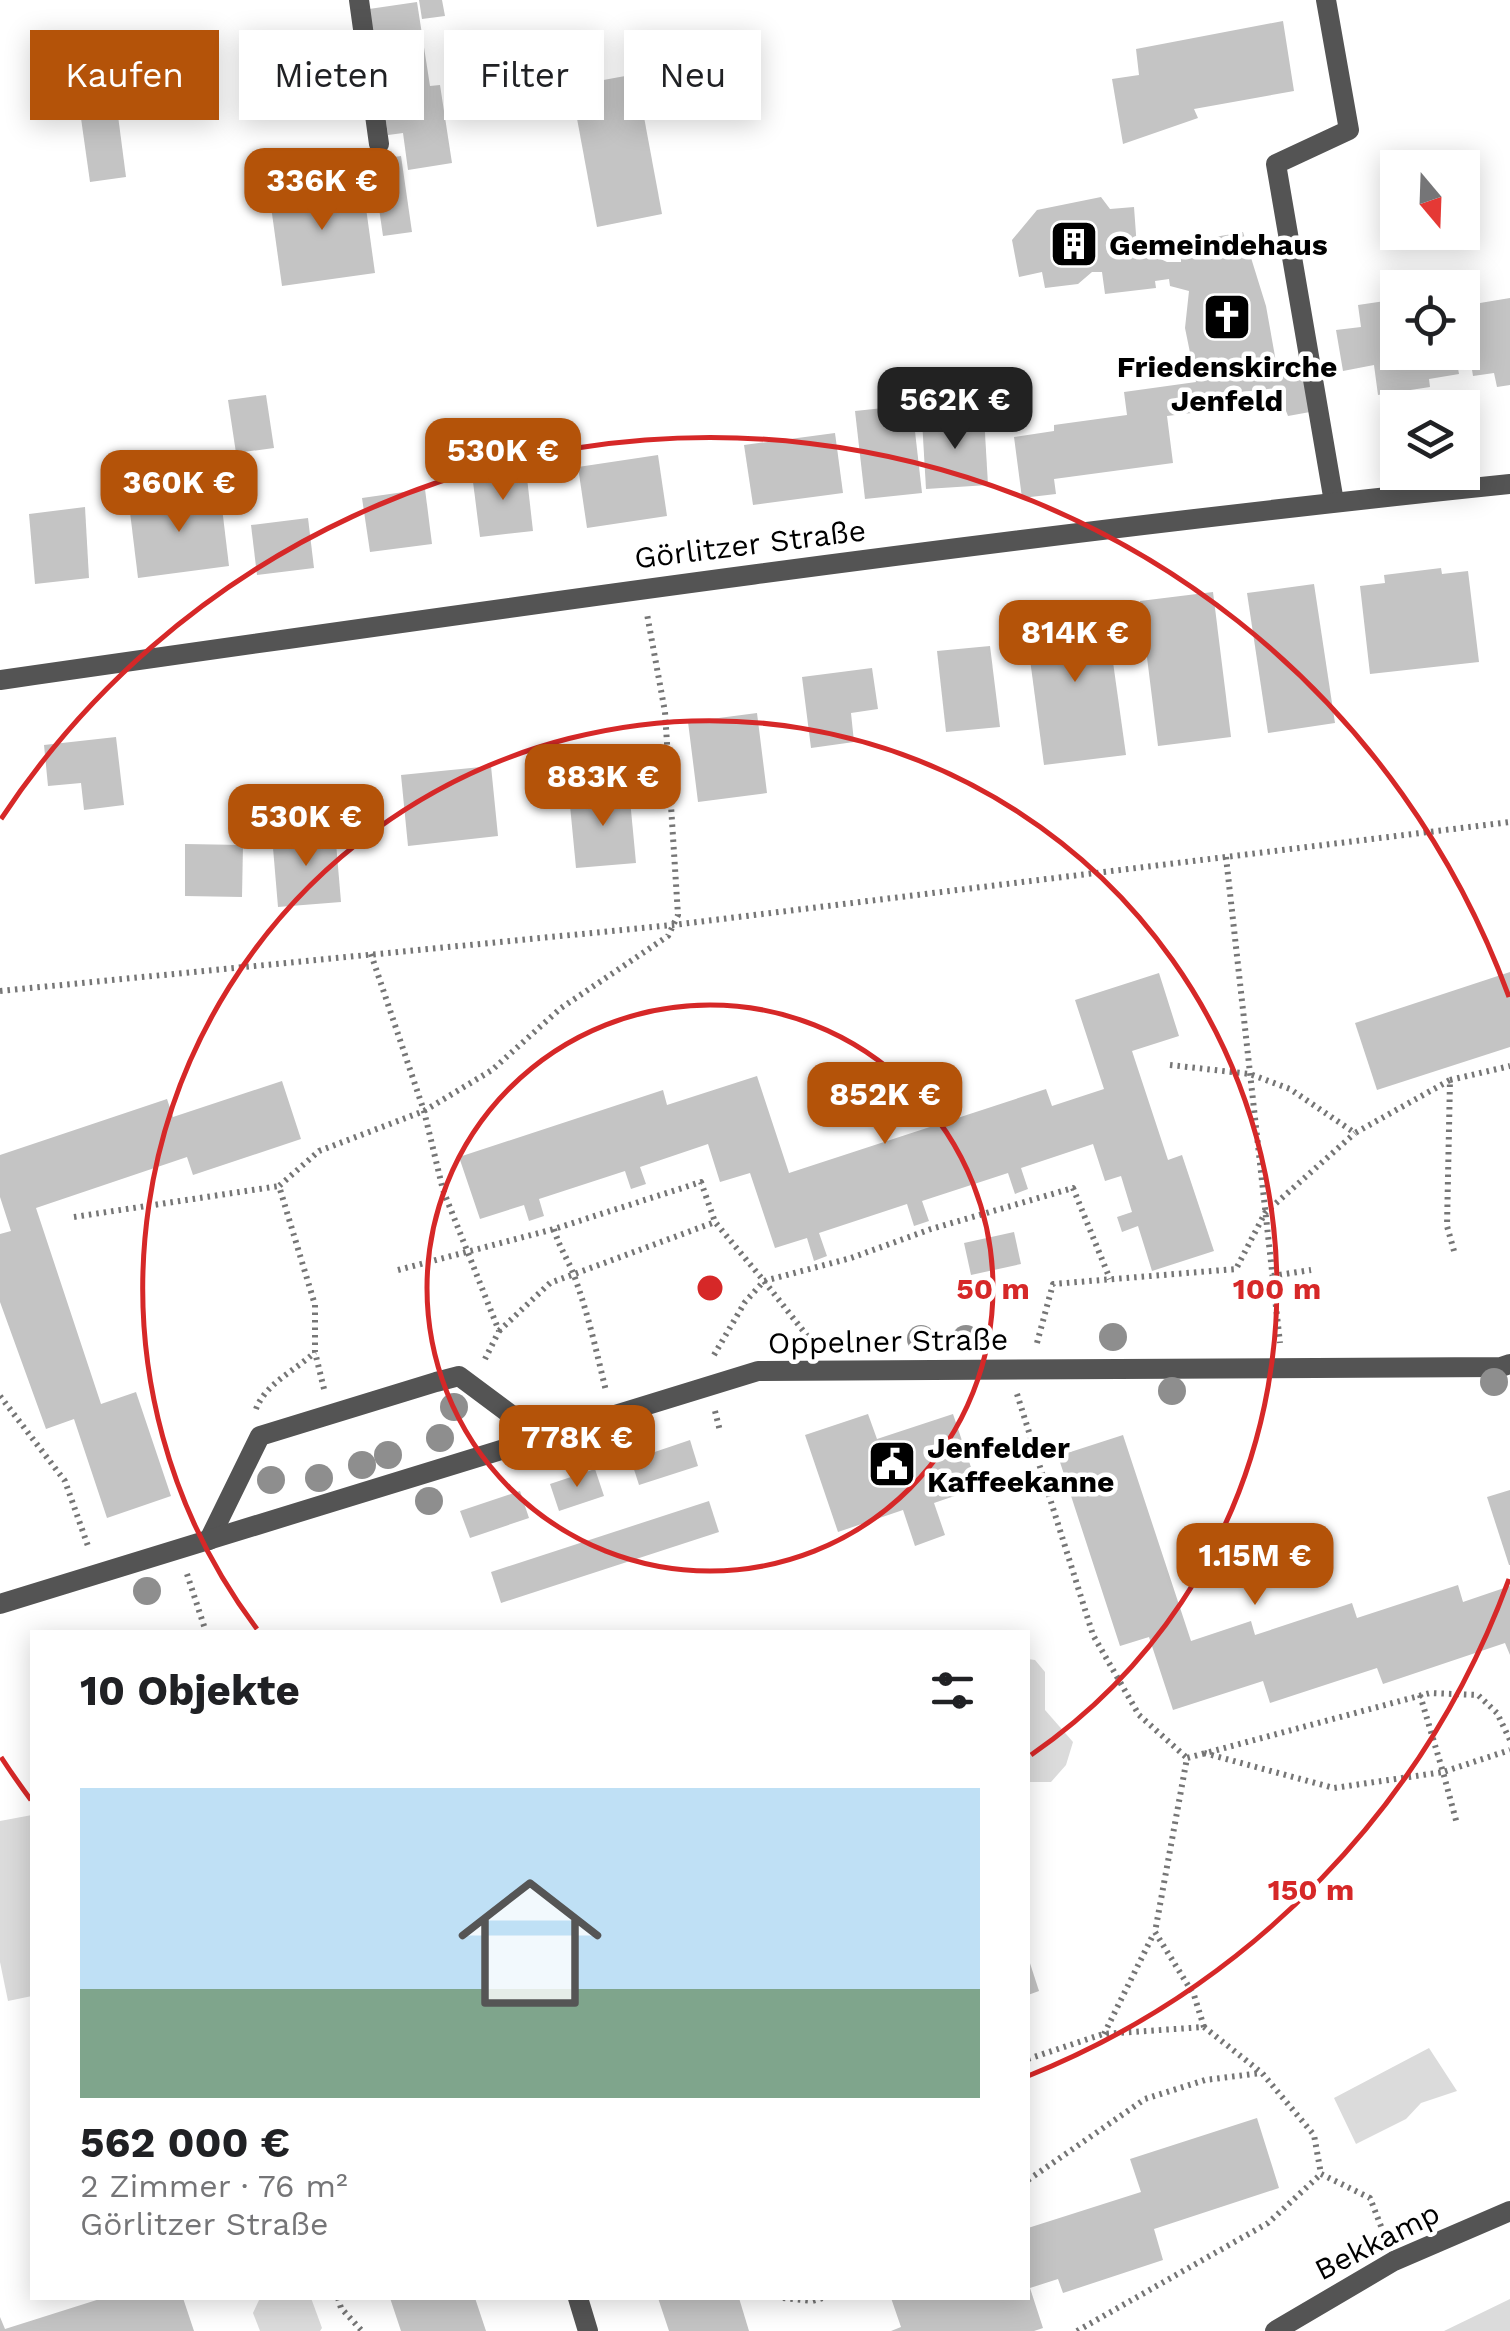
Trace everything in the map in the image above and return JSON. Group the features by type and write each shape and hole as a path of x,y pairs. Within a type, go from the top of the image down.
{"street":[{"path":"359,0 379,144"},
{"path":"1326,0 1349,130 1276,164 1334,502"},
{"name":"Görlitzer Straße","path":"0,680 642,588 1334,502 1510,484"},
{"name":"Oppelner Straße","path":"0,1604 758,1372 1510,1364"},
{"path":"209,1540 260,1436 460,1376 542,1438"},
{"name":"Bekkamp","path":"1275,2331 1394,2261 1510,2211"},
{"path":"579,2300 588,2331"}],"path":[{"path":"74,1217 279,1186 318,1151 424,1112 492,1070 561,1008 668,936 678,915 666,712 642,588"},
{"path":"0,990 673,925 1510,822"},
{"path":"1226,857 1282,1368"},
{"path":"371,954 424,1112 443,1190 498,1332"},
{"path":"1170,1065 1250,1074 1290,1089 1355,1133"},
{"path":"1187,1758 1139,1715 1093,1635 1020,1370 1052,1284 1236,1269 1266,1213 1355,1133 1450,1080 1510,1066"},
{"path":"1450,1080 1448,1226 1454,1251"},
{"path":"398,1270 554,1229 701,1182 715,1222 810,1336 823,1371"},
{"path":"279,1186 315,1304 315,1352 330,1415"},
{"path":"708,1387 708,1364 745,1302 764,1282 851,1258 931,1228 1073,1188 1110,1279"},
{"path":"472,1385 498,1332 550,1283 715,1222"},
{"path":"554,1229 561,1255 574,1274 612,1416"},
{"path":"1272,1276 1311,1270"},
{"path":"0,1396 65,1481 98,1574"},
{"path":"178,1549 205,1630"},
{"path":"1187,1758 1420,1696 1478,1695 1497,1713 1510,1740"},
{"path":"1420,1696 1457,1824"},
{"path":"1202,1753 1334,1788 1443,1772 1510,1750"},
{"path":"1104,2034 1155,1932 1187,1758"},
{"path":"1155,1932 1194,1995 1204,2026 1262,2073 1314,2135 1321,2174"},
{"path":"1030,2059 1104,2034 1204,2026"},
{"path":"1030,2179 1146,2100 1205,2080 1262,2073"},
{"path":"1321,2174 1370,2198 1394,2261"},
{"path":"1076,2331 1268,2224 1321,2174"},
{"path":"339,2300 362,2331"}],"shaded area":[{"path":"1030,1659 1045,1672 1045,1710 1073,1742 1066,1765 1051,1782 1030,1782"},
{"path":"30,1815 30,1996 8,2001 0,1962 0,1821"},
{"path":"1429,2048 1457,2091 1421,2103 1406,2119 1356,2144 1334,2098"},
{"path":"1510,2299 1510,2331 1444,2331"},
{"path":"259,2300 312,2300 322,2328 260,2331 253,2313"}],"building":[{"path":"419,0 442,0 445,16 422,19"},
{"path":"417,2 421,30 372,30 369,9"},
{"path":"1283,21 1294,91 1194,109 1198,118 1123,144 1112,79 1139,75 1136,49"},
{"path":"424,47 430,86 440,85 452,163 408,170 403,133 388,135 386,120 424,120"},
{"path":"624,76 624,120 645,120 662,214 597,227 577,120 604,120 604,80"},
{"path":"81,120 119,120 126,177 90,182"},
{"path":"401,156 412,232 383,236 372,160"},
{"path":"362,179 375,273 282,286 269,192"},
{"path":"1101,197 1110,209 1134,207 1137,248 1167,262 1181,262 1181,251 1197,253 1198,240 1243,232 1266,306 1276,362 1302,361 1310,412 1288,416 1277,388 1198,397 1200,412 1167,416 1173,463 1054,479 1056,494 1022,498 1014,437 1054,431 1054,425 1127,415 1124,392 1196,382 1185,328 1189,291 1170,286 1169,279 1155,281 1156,288 1105,294 1102,272 1092,272 1078,284 1045,288 1042,272 1019,277 1012,240 1037,210"},
{"path":"1510,298 1510,385 1497,387 1494,373 1473,376 1472,370 1480,370 1480,303"},
{"path":"1380,302 1380,370 1458,370 1459,374 1429,379 1430,387 1380,390 1378,395 1374,365 1343,371 1336,330 1361,327 1358,305"},
{"path":"266,395 274,448 236,453 228,400"},
{"path":"912,405 922,493 865,499 855,411"},
{"path":"984,416 988,485 926,489 922,420"},
{"path":"835,433 843,493 753,505 744,445"},
{"path":"658,455 667,516 587,528 578,467"},
{"path":"526,469 533,531 480,537 472,474"},
{"path":"425,489 432,544 370,552 362,498"},
{"path":"220,491 229,566 138,578 129,504"},
{"path":"85,507 89,578 35,584 29,514"},
{"path":"308,518 314,568 257,575 251,525"},
{"path":"1441,568 1442,574 1468,571 1479,662 1370,674 1360,586 1385,583 1384,575"},
{"path":"1314,584 1335,723 1268,733 1247,593"},
{"path":"1213,592 1231,737 1158,746 1140,601"},
{"path":"1105,605 1126,755 1044,765 1024,614"},
{"path":"990,646 1000,727 946,732 937,651"},
{"path":"872,668 878,709 851,713 854,742 811,748 802,677"},
{"path":"757,713 767,793 698,802 688,722"},
{"path":"116,737 124,805 84,810 81,783 48,786 44,745"},
{"path":"491,766 498,836 408,846 401,775"},
{"path":"629,789 636,863 576,868 569,795"},
{"path":"335,831 341,902 278,907 272,836"},
{"path":"185,844 243,845 242,897 185,896"},
{"path":"1510,972 1510,1047 1377,1090 1355,1023"},
{"path":"1159,973 1179,1036 1132,1051 1168,1160 1182,1155 1214,1251 1152,1271 1138,1226 1122,1232 1117,1217 1132,1212 1121,1176 1105,1181 1093,1144 1021,1168 1028,1189 1015,1194 1008,1173 922,1201 929,1221 914,1226 907,1204 819,1233 827,1256 814,1261 807,1238 775,1248 750,1173 720,1182 708,1144 640,1167 646,1184 631,1189 625,1171 539,1199 544,1216 529,1221 524,1205 480,1219 459,1157 663,1090 667,1105 757,1076 789,1173 1046,1089 1052,1106 1104,1089 1075,1000"},
{"path":"282,1081 301,1139 193,1175 187,1157 36,1208 101,1404 136,1392 171,1496 107,1518 74,1419 46,1429 0,1302 0,1234 11,1231 0,1197 0,1155 167,1099 173,1117"},
{"path":"1014,1232 1021,1264 971,1275 964,1243"},
{"name":"Jenfelder Kaffeekanne","path":"868,1414 877,1439 953,1414 978,1488 934,1503 945,1535 915,1546 903,1510 838,1532 805,1435"},
{"path":"1123,1435 1191,1641 1251,1621 1255,1635 1352,1603 1357,1618 1458,1585 1463,1602 1510,1586 1510,1655 1505,1643 1383,1684 1377,1668 1270,1703 1263,1681 1173,1710 1149,1637 1120,1646 1058,1456"},
{"path":"690,1440 698,1466 639,1485 631,1460"},
{"path":"595,1469 604,1496 559,1511 550,1484"},
{"path":"1510,1490 1510,1565 1509,1565 1487,1497"},
{"path":"520,1491 529,1518 470,1538 460,1511"},
{"path":"709,1501 719,1532 501,1603 491,1572"},
{"path":"1030,1963 1039,1991 1030,1994"},
{"path":"1257,2118 1279,2188 1154,2229 1163,2260 1063,2293 1058,2279 1030,2288 1030,2227 1141,2192 1130,2159"},
{"path":"1030,2288 1043,2328 891,2331 901,2327 892,2300 1030,2300"},
{"path":"97,2300 184,2300 194,2331 0,2331 0,2317 5,2329"},
{"path":"391,2300 476,2300 486,2331 401,2331"},
{"path":"659,2300 740,2300 749,2331 669,2331"}],"place":[{"name":"Gemeindehaus","path":"1074,244"},
{"name":"Friedenskirche Jenfeld","path":"1227,317"},
{"name":"Jenfelder Kaffeekanne","path":"892,1464"}]}
